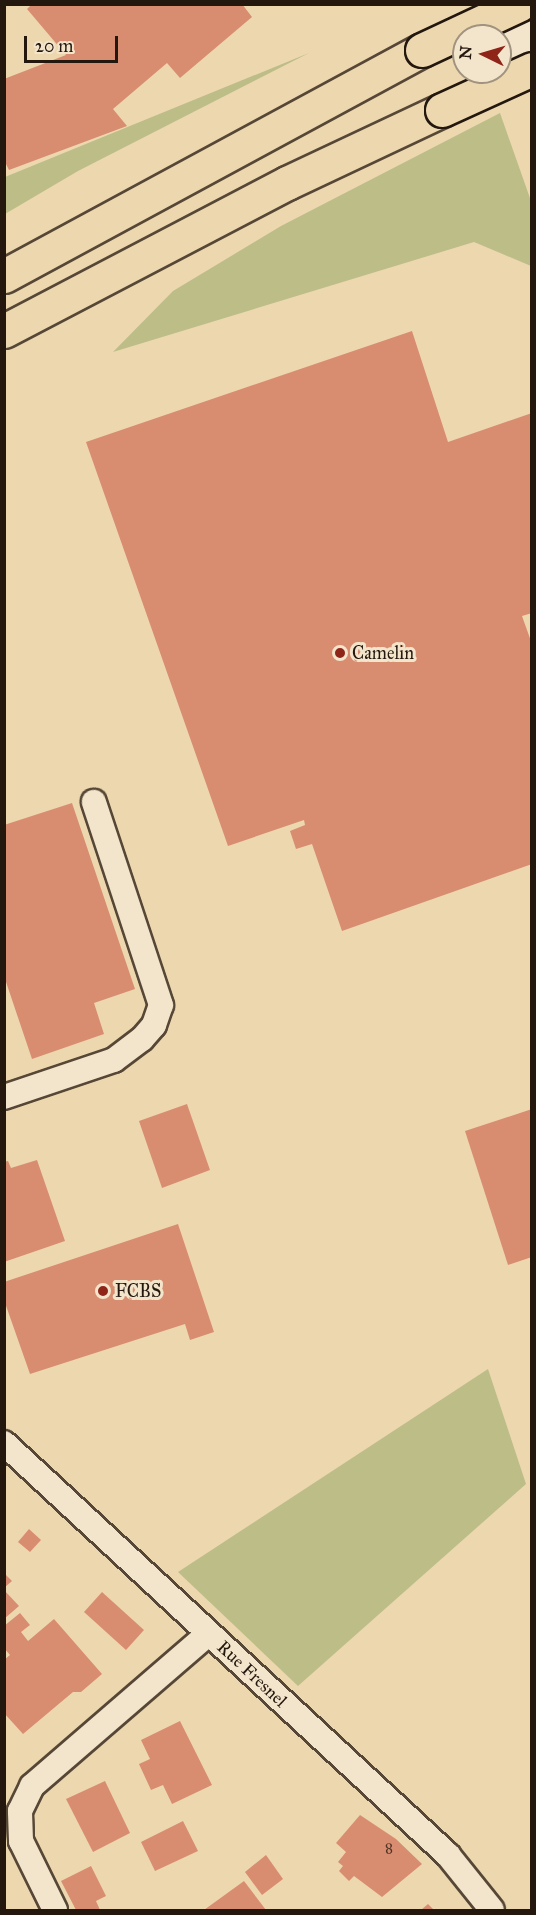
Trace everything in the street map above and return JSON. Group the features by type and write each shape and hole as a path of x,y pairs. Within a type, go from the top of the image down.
{"highway":[{"path":"4,276 422,50 520,4"},
{"path":"4,331 287,183 531,70"}],"street":[{"path":"508,4 531,70"},
{"path":"4,1097 114,1060 148,1032 161,1005 94,802"},
{"name":"Rue Fresnel","path":"4,1443 448,1855 492,1911"},
{"path":"56,1911 21,1841 20,1811 32,1786 208,1634"}],"green space":[{"path":"309,53 78,171 5,214 5,177"},
{"path":"500,113 531,201 531,266 474,242 113,352 173,291 281,226"},
{"path":"488,1369 526,1484 298,1686 178,1572"}],"building":[{"path":"32,4 242,4 252,17 180,78 167,63 113,109 127,126 9,170 4,160 4,79 66,55 27,9"},
{"name":"Camelin","path":"412,331 448,442 532,413 532,613 522,616 532,644 532,864 342,931 312,844 296,849 290,831 305,825 304,820 228,846 86,442"},
{"path":"72,803 135,989 94,1003 104,1034 32,1059 4,976 4,825"},
{"path":"187,1104 210,1170 162,1188 139,1121"},
{"path":"532,1109 532,1257 508,1265 465,1131"},
{"path":"37,1160 65,1241 4,1262 4,1162 8,1161 11,1168"},
{"name":"FCBS","path":"178,1224 214,1332 190,1340 185,1324 30,1374 4,1300 4,1282"},
{"path":"29,1529 41,1540 30,1552 18,1542"},
{"path":"4,1573 12,1581 4,1588"},
{"path":"4,1590 19,1606 4,1619"},
{"path":"102,1592 144,1630 126,1650 84,1612"},
{"path":"20,1613 30,1625 21,1632 28,1641 54,1619 102,1674 81,1692 73,1692 23,1734 4,1713 4,1660 10,1655 4,1648 4,1626"},
{"path":"180,1721 212,1785 172,1804 163,1785 151,1790 139,1764 150,1759 141,1740"},
{"path":"105,1781 130,1833 93,1852 66,1799"},
{"path":"360,1815 396,1839 422,1864 382,1897 354,1876 349,1881 339,1871 343,1866 338,1862 346,1852 336,1843"},
{"path":"183,1821 198,1851 155,1871 141,1842"},
{"path":"266,1855 283,1879 262,1895 245,1872"},
{"path":"91,1866 106,1896 96,1901 100,1910 76,1910 61,1881"},
{"path":"244,1881 266,1910 204,1910"},
{"path":"428,1904 434,1910 421,1910"}],"place":[{"name":"Camelin","path":"340,653"},
{"name":"FCBS","path":"103,1291"}]}
